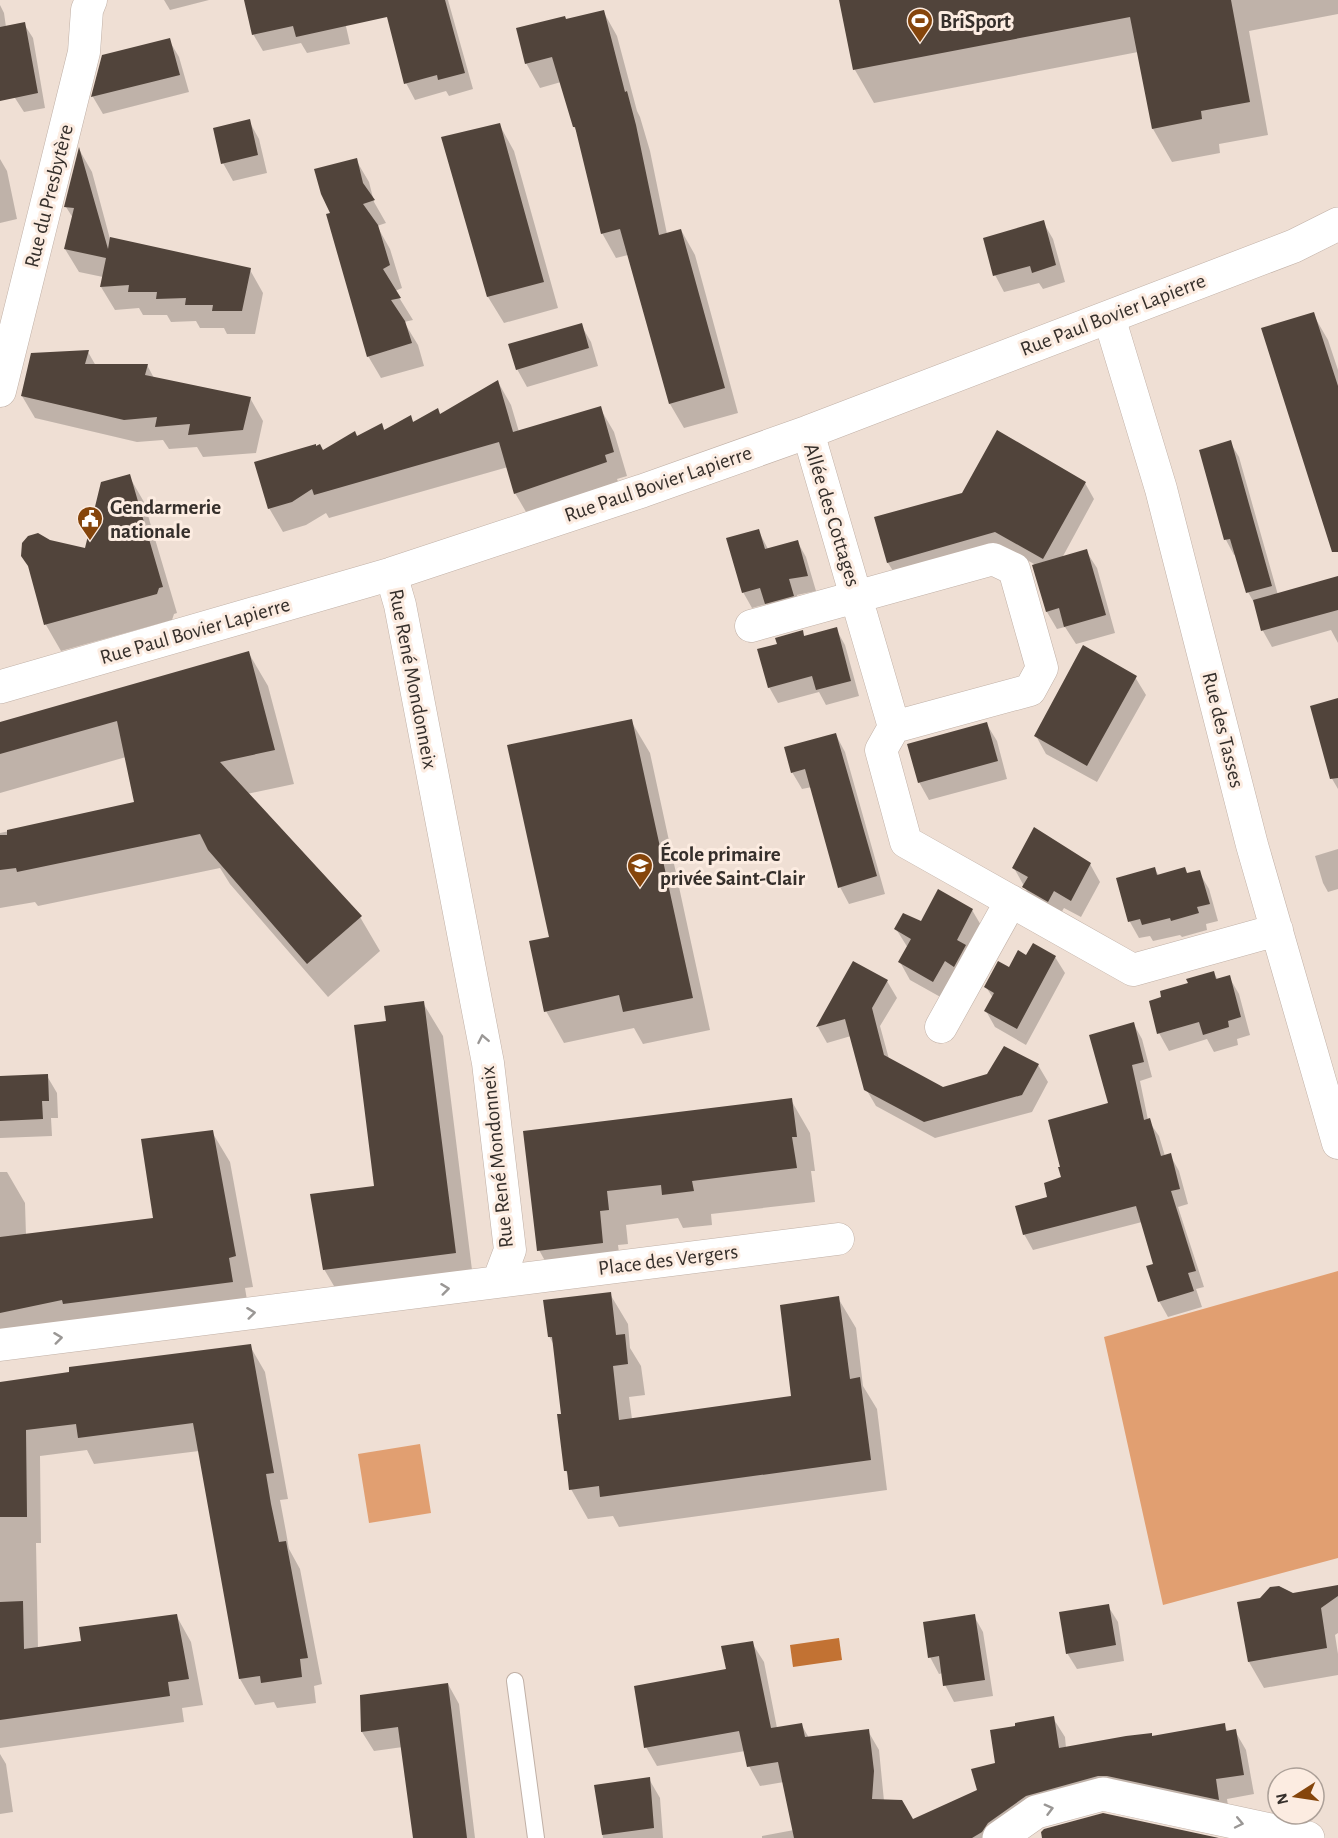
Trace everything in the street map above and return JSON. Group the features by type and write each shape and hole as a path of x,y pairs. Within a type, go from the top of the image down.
{"main road":[{"name":"Rue Paul Bovier Lapierre","path":"0,687 391,574 642,491 807,432 1303,243 1338,224"},
{"name":"Rue Paul Bovier Lapierre","path":"1303,243 1338,239"},
{"path":"999,1838 1036,1812 1103,1794 1308,1838"}],"street":[{"name":"Rue du Presbytère","path":"0,391 84,52 87,10 91,0"},
{"name":"Rue des Tasses","path":"1109,317 1161,489 1252,845 1338,1143"},
{"name":"Allée des Cottages","path":"751,626 856,597 993,559 1014,569 1042,668 1030,690 894,727 856,597 807,432"},
{"name":"Rue René Mondonneix","path":"391,574 400,605 488,1063 510,1250 498,1282"},
{"path":"894,727 881,750 906,842 1133,970 1277,930"},
{"path":"940,1027 1011,901"},
{"name":"Place des Vergers","path":"498,1282 838,1239"},
{"path":"0,1345 498,1282"}],"lane":[{"path":"515,1681 536,1838"}],"shaded area":[{"path":"1338,1271 1338,1558 1163,1605 1104,1337"},
{"path":"420,1444 431,1513 369,1523 358,1454"},
{"path":"839,1638 842,1660 793,1667 790,1645"}],"building":[{"path":"244,0 445,0 465,73 438,80 437,75 404,84 387,17 296,37 293,26 252,35"},
{"path":"839,0 1231,0 1250,102 1201,111 1202,119 1152,129 1130,17 853,70"},
{"path":"604,10 636,125 659,235 681,229 725,388 669,404 620,229 601,234 575,127 573,127 552,57 525,64 516,28 565,16 566,19"},
{"path":"25,22 38,93 0,101 0,27"},
{"path":"170,38 180,75 91,97 102,55"},
{"path":"250,119 258,155 221,164 213,128"},
{"path":"500,123 544,282 487,297 441,137"},
{"path":"79,147 108,249 110,237 251,268 242,311 212,311 213,305 185,305 186,298 156,299 157,292 128,292 129,285 100,287 106,258 64,249 74,208 64,207"},
{"path":"357,158 363,183 375,200 363,204 378,225 390,265 383,269 401,298 391,300 405,321 412,343 367,357 326,214 330,213 321,194 314,169"},
{"path":"1044,220 1056,265 1032,273 1030,266 993,276 983,238"},
{"path":"1314,312 1338,386 1338,552 1332,552 1261,328"},
{"path":"582,323 589,348 516,370 508,344"},
{"path":"89,350 85,364 148,364 145,375 251,397 243,430 188,435 190,424 155,427 157,417 124,420 21,396 31,353"},
{"path":"498,380 513,432 601,406 614,452 605,455 607,462 514,494 499,442 314,495 312,489 292,502 268,509 254,462 316,444 316,446 320,444 323,450 355,431 357,436 382,423 384,430 411,415 413,422 438,408 440,414"},
{"path":"997,430 1086,482 1043,559 995,532 887,563 874,517 962,493"},
{"path":"1231,440 1272,586 1246,593 1230,539 1224,540 1199,450"},
{"path":"130,474 163,587 159,588 157,594 44,625 28,566 21,556 22,543 28,536 38,533 50,540 85,548 101,482"},
{"path":"759,529 765,549 798,540 808,576 789,579 794,596 765,604 760,588 742,593 726,538"},
{"path":"1087,549 1106,615 1064,627 1059,608 1046,612 1032,565"},
{"path":"1338,576 1338,610 1261,631 1253,600"},
{"path":"837,627 851,681 816,690 812,676 768,688 757,649 777,644 775,638 803,630 804,636"},
{"path":"1083,645 1137,676 1087,766 1034,736"},
{"path":"249,651 275,750 220,762 362,916 307,964 208,850 200,834 17,872 16,868 0,870 0,835 7,835 7,830 134,802 117,721 0,754 0,722"},
{"path":"1338,698 1338,778 1330,779 1310,706"},
{"path":"632,719 693,998 623,1012 619,995 544,1012 529,941 549,937 507,745"},
{"path":"987,722 998,761 918,783 907,744"},
{"path":"836,733 877,876 838,888 805,769 791,773 784,747"},
{"path":"1034,827 1091,863 1071,901 1054,891 1048,902 1022,887 1028,877 1012,868"},
{"path":"1155,867 1157,875 1185,867 1187,873 1200,870 1210,904 1197,907 1199,913 1171,921 1170,918 1142,925 1140,919 1128,922 1116,878"},
{"path":"938,889 973,909 957,940 966,945 954,967 945,961 933,982 898,962 911,939 894,929 903,913 921,921"},
{"path":"1033,943 1056,956 1017,1029 984,1011 994,993 984,987 998,961 1009,967 1018,950 1026,955"},
{"path":"853,961 888,980 872,1008 884,1055 943,1087 987,1074 1004,1046 1039,1064 1022,1095 924,1122 864,1090 845,1019 816,1027"},
{"path":"1214,971 1216,979 1230,975 1241,1017 1228,1021 1229,1027 1203,1035 1199,1022 1157,1034 1149,1001 1161,997 1160,991 1188,983 1186,979"},
{"path":"424,1001 456,1253 323,1270 310,1194 374,1186 354,1025 386,1021 384,1006"},
{"path":"1134,1022 1144,1062 1132,1065 1144,1120 1150,1118 1161,1156 1171,1153 1180,1189 1171,1191 1196,1271 1188,1273 1194,1291 1158,1302 1146,1266 1153,1264 1136,1206 1023,1235 1015,1206 1047,1197 1044,1183 1061,1177 1048,1120 1108,1103 1089,1035"},
{"path":"48,1074 49,1101 42,1101 43,1119 0,1121 0,1076"},
{"path":"792,1098 797,1137 792,1137 797,1168 692,1181 694,1191 662,1195 661,1185 607,1191 609,1210 600,1211 603,1243 537,1251 523,1131"},
{"path":"213,1130 236,1256 229,1258 233,1282 63,1304 62,1300 0,1313 0,1237 153,1218 141,1139"},
{"path":"611,1292 616,1335 625,1334 628,1364 613,1366 619,1420 791,1396 780,1305 839,1296 850,1379 860,1377 871,1460 600,1497 599,1486 569,1490 567,1471 564,1471 557,1414 561,1414 552,1337 548,1337 543,1300"},
{"path":"251,1344 274,1473 266,1474 271,1504 279,1542 286,1541 308,1658 300,1659 302,1677 261,1683 260,1676 239,1679 193,1423 78,1438 76,1424 26,1430 27,1517 0,1517 0,1382 69,1372 69,1367"},
{"path":"1338,1585 1338,1596 1321,1608 1327,1648 1248,1662 1237,1602 1260,1598 1270,1587 1279,1586 1293,1593"},
{"path":"23,1601 24,1649 81,1641 79,1627 177,1614 189,1679 168,1682 170,1696 0,1720 0,1602"},
{"path":"1109,1604 1116,1645 1066,1654 1059,1612"},
{"path":"975,1614 985,1680 943,1686 939,1656 928,1658 923,1622"},
{"path":"753,1641 771,1728 802,1723 805,1737 869,1729 874,1771 872,1799 902,1800 913,1819 977,1790 971,1769 995,1763 990,1730 1054,1716 1059,1748 1126,1736 1152,1733 1152,1736 1225,1723 1226,1731 1236,1729 1244,1775 1216,1779 1219,1800 1098,1776 1026,1796 988,1823 982,1832 972,1838 794,1838 778,1762 747,1767 739,1731 644,1748 634,1686 726,1669 721,1646"},
{"path":"448,1683 467,1838 413,1838 398,1727 361,1732 360,1695"},
{"path":"650,1777 654,1828 602,1835 594,1785"},
{"path":"1103,1813 1219,1838 1042,1838 1041,1832 1044,1829"}],"place":[{"name":"BriSport","path":"920,44"},
{"name":"Gendarmerie nationale","path":"90,542"},
{"name":"École primaire privée Saint-Clair","path":"640,889"}]}
